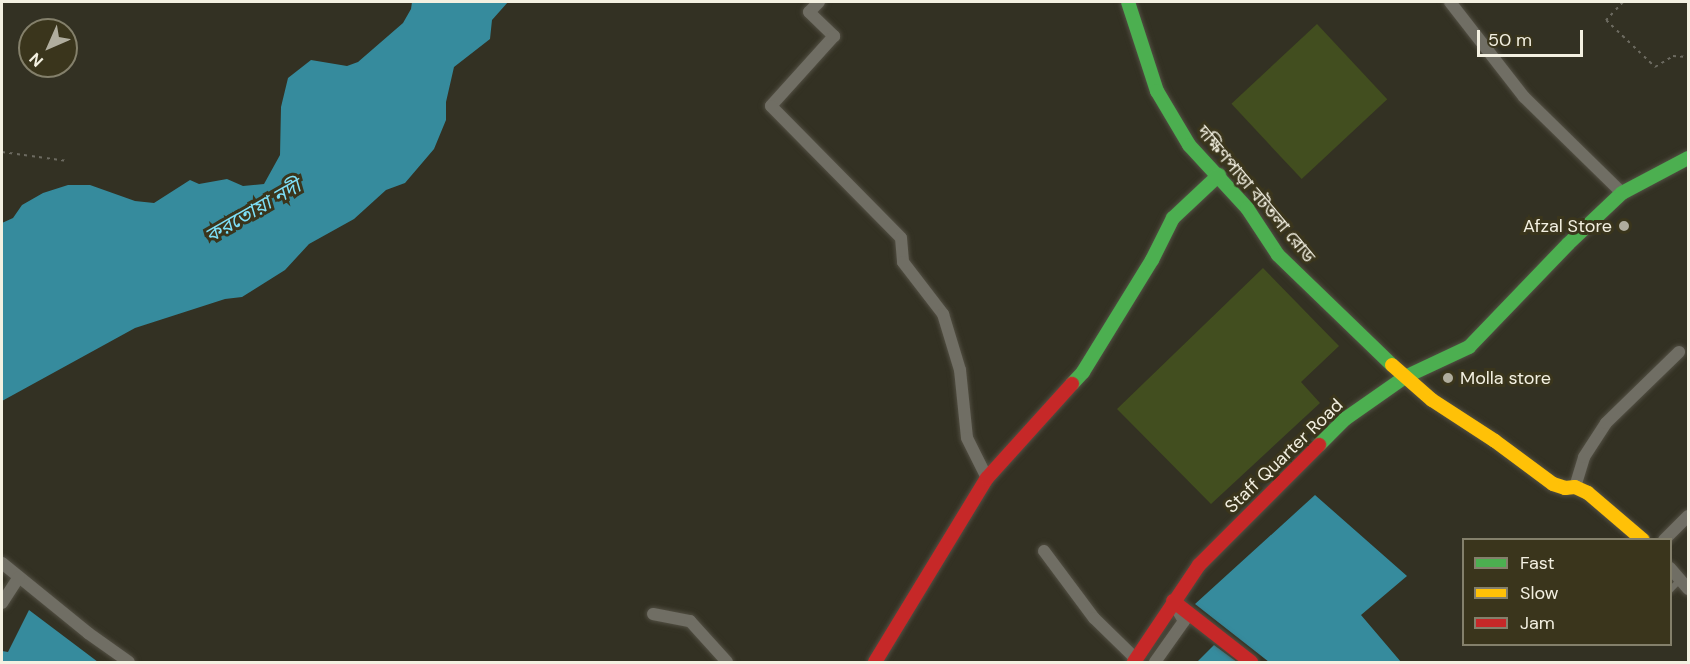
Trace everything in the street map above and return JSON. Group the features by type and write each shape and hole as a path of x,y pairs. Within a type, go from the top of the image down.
{"street":[{"path":"819,2 809,12 834,36 771,106 901,238 903,262 943,314 960,370 967,438 987,478"},
{"name":"দক্ষিণপাড়া বটতলা রোড","path":"1128,2 1157,91 1189,145 1247,208 1278,255 1432,400 1495,441 1553,484 1565,488 1575,487 1588,493 1641,538"},
{"path":"1450,2 1524,97 1622,193"},
{"name":"Staff Quarter Road","path":"1135,661 1198,565 1345,419 1405,377 1461,352 1478,340 1568,244 1622,193 1689,158"},
{"path":"875,663 987,478 1083,372 1152,260 1173,218 1219,175"},
{"path":"1575,487 1584,457 1606,423 1679,352"},
{"path":"1666,538 1689,516"},
{"path":"1044,551 1094,618 1135,661"},
{"path":"2,563 129,663"},
{"path":"1672,569 1684,584"},
{"path":"2,603 19,577"},
{"path":"1155,663 1184,621 1173,601"},
{"path":"1173,601 1251,663"},
{"path":"653,614 690,621 727,663"}],"path":[{"path":"1623,2 1606,21 1655,67 1673,56 1689,57"},
{"path":"2,152 67,162"}],"green space":[{"path":"1317,24 1387,99 1302,179 1231,104"},
{"path":"1263,268 1339,346 1301,382 1320,403 1211,504 1117,409"}],"water":[{"name":"করতোয়া নদী","path":"412,2 508,2 492,20 490,39 454,67 446,102 446,120 434,149 405,183 386,190 354,219 309,244 285,270 242,297 225,299 135,328 2,401 2,223 13,218 22,205 43,193 68,185 90,185 135,201 154,203 190,180 199,184 227,179 243,186 264,184 280,155 281,107 288,78 311,60 347,66 358,62 403,23 411,9"},
{"path":"1315,495 1407,576 1361,615 1401,662 1269,662 1195,604"},
{"path":"29,610 98,662 2,662 2,651 8,652"},
{"path":"1214,645 1237,662 1197,662"}],"traffic: fast":[{"path":"1128,2 1157,91 1189,145 1247,208 1278,255 1392,365"},
{"path":"1319,445 1345,419 1405,377 1469,347 1568,244 1622,193 1688,158"},
{"path":"1072,384 1083,372 1152,260 1173,218 1219,175"}],"traffic: slow":[{"path":"1392,365 1432,400 1495,441 1553,484 1565,488 1575,487 1588,493 1641,538"}],"traffic: jam":[{"path":"875,662 987,478 1072,384"},
{"path":"1134,662 1199,565 1319,445"},
{"path":"1173,601 1251,662"}],"place":[{"name":"Afzal Store","path":"1624,226"},
{"name":"Molla store","path":"1448,378"}]}
